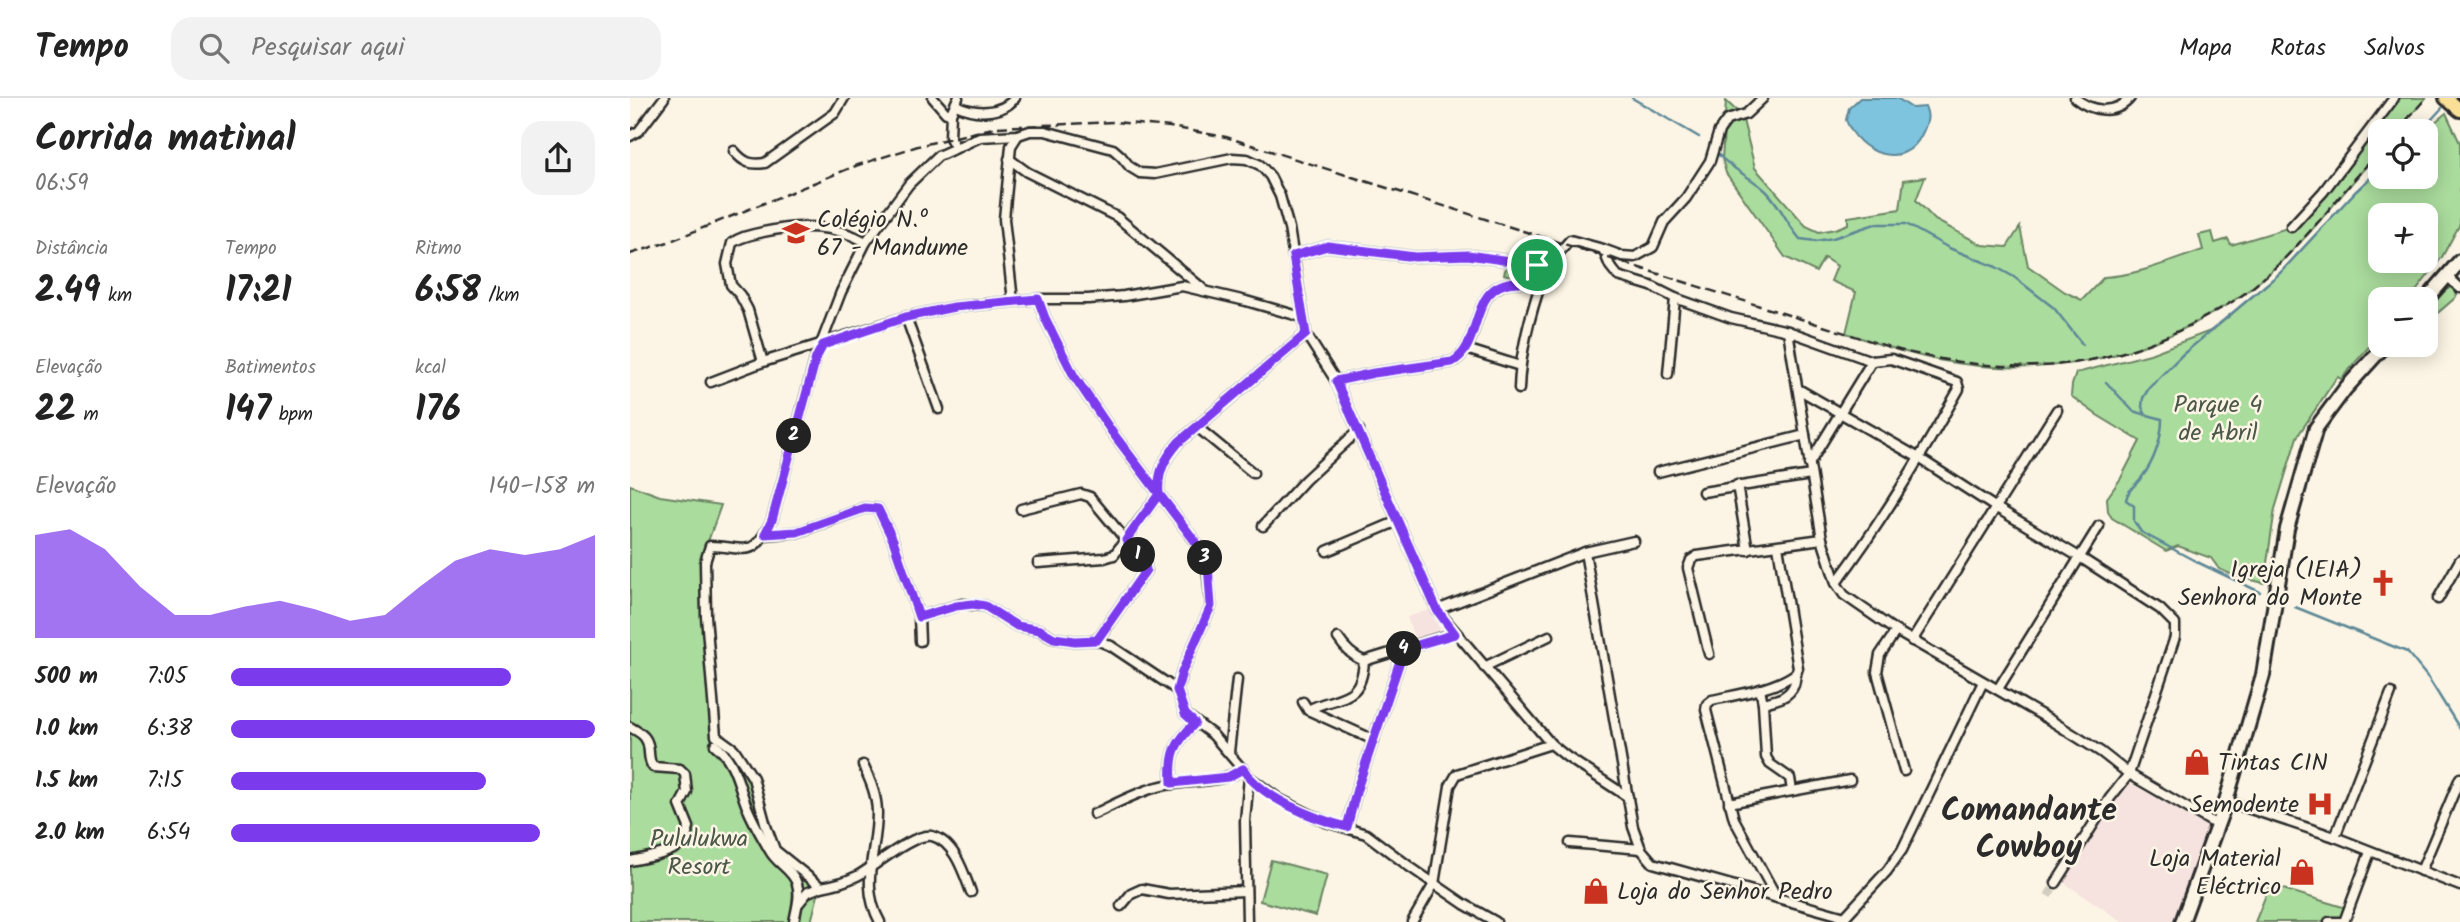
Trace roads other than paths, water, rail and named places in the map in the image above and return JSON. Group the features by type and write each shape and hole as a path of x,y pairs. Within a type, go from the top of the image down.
{"main road":[{"path":"2446,98 2460,110"},
{"path":"2437,287 2460,261"},
{"path":"2182,922 2226,801 2263,675 2287,528 2304,463 2316,428 2345,389 2374,357"}],"street":[{"path":"630,136 639,131 664,98"},
{"path":"734,151 742,160 753,165 765,163 835,113 844,98"},
{"path":"933,98 946,113 955,105"},
{"path":"955,105 979,112 1009,105 1015,98"},
{"path":"1293,256 1328,246 1415,257 1468,255 1537,265 1550,263 1570,240 1622,256 1635,257 1653,247 1664,222 1686,198 1710,161 1719,131 1727,120 1745,114 1763,98"},
{"path":"2075,98 2090,108 2104,110 2117,108 2130,98"},
{"path":"2291,227 2323,192 2394,98"},
{"path":"955,105 950,138 956,148"},
{"path":"821,887 775,850 753,778 734,750 716,736 706,616 705,562 710,545 742,551 757,545 765,534 772,520 816,358 841,292 866,242 909,184 938,156 980,137 1018,135 1030,131 1045,131 1113,149 1130,167 1140,173 1155,174 1232,158 1247,159 1261,166 1280,196 1289,229 1306,334 1336,381 1437,610 1551,744 1628,797"},
{"path":"1013,301 1004,219 1011,146 1018,135"},
{"path":"1009,159 1027,172 1117,217 1205,290"},
{"path":"763,362 748,310 731,285 727,264 732,243 742,236 778,229 823,226 852,234 866,242"},
{"path":"1603,249 1610,266 1618,276 1651,286 1675,298 1731,318 1788,331 1871,360 1891,359 1957,382 1959,389 1919,458 1864,546 1836,583"},
{"path":"1519,389 1520,366 1531,313 1544,274 1537,265"},
{"path":"2447,276 2460,288"},
{"path":"1336,381 1459,359 1466,349 1486,296 1500,286 1518,282 1541,285"},
{"path":"711,382 763,362 906,317 954,307 1038,299 1112,297 1182,286 1302,317"},
{"path":"1668,374 1675,298"},
{"path":"1038,299 1074,376 1112,432 1204,553 1211,606 1182,672 1177,690 1185,714 1213,735 1246,773 1279,799 1326,822 1366,834 1434,884 1496,922"},
{"path":"906,317 940,409"},
{"path":"1788,331 1822,539 1836,583 1844,595 1912,641 2101,752 2129,774 2217,825"},
{"path":"1038,563 1114,555 1159,494 1158,482 1168,454 1306,334"},
{"path":"1466,349 1520,366"},
{"path":"1809,464 1871,360"},
{"path":"1798,389 1919,458 2081,558 2160,609 2175,624 2175,637 2129,774 2110,798 2056,883"},
{"path":"1912,641 2057,410"},
{"path":"1197,427 1253,473"},
{"path":"1263,526 1305,480 1359,430"},
{"path":"1658,471 1805,435"},
{"path":"1703,492 1811,475"},
{"path":"1737,485 1748,550"},
{"path":"1021,509 1081,494 1097,503 1145,564 1146,570 1097,640"},
{"path":"765,534 797,532 865,508 878,509 893,540 919,617 920,641"},
{"path":"1327,551 1398,521"},
{"path":"1998,690 2099,526"},
{"path":"1709,654 1688,568 1691,560 1697,556 1822,539"},
{"path":"1437,610 1586,552 1634,541"},
{"path":"1763,703 1788,694 1795,682 1798,668 1777,546"},
{"path":"1586,552 1633,827 1641,849 1653,863 1842,919 1887,871 1902,850 1983,682"},
{"path":"2438,599 2460,560"},
{"path":"919,617 956,606 985,606 1017,626 1040,630 1054,638 1097,640 1111,646 1177,690"},
{"path":"1896,631 1880,655 1877,672 1904,771"},
{"path":"1338,638 1355,658 1364,661 1455,634"},
{"path":"1484,667 1549,636"},
{"path":"1347,827 1404,649"},
{"path":"1364,661 1361,683 1353,692 1341,699 1305,706 1374,740"},
{"path":"1777,898 1739,831 1706,709 1712,700 1760,689 1787,680 1795,674"},
{"path":"1229,752 1237,679"},
{"path":"1760,689 1766,757 1770,764 1790,778 1792,791"},
{"path":"2335,837 2390,692"},
{"path":"1172,783 1172,756 1176,745 1195,723"},
{"path":"630,727 645,737 649,762 653,767 680,769 685,774 687,792 680,806 689,827 685,842 677,848 630,861"},
{"path":"1412,922 1434,884 1450,786 1457,774 1551,744"},
{"path":"715,745 723,751 734,768 746,806 771,854 790,872 797,883 799,893 792,922"},
{"path":"863,765 873,787 877,811 868,880 869,895 880,922"},
{"path":"1094,814 1151,788 1246,773"},
{"path":"1246,773 1247,922"},
{"path":"2421,871 2460,778"},
{"path":"1730,803 1850,780"},
{"path":"2226,801 2335,837 2460,887"},
{"path":"796,906 808,892 851,878 921,837 930,836 952,851 971,892"},
{"path":"1570,843 1641,849"},
{"path":"2329,922 2344,922 2370,852"},
{"path":"1121,906 1131,894 1142,889 1169,894 1246,891"}],"water":[{"path":"1860,98 1897,98 1912,108 1925,107 1926,123 1914,146 1893,155 1882,154 1860,141 1846,120 1849,108"}],"waterway":[{"path":"1632,98 1699,137"},
{"path":"2432,119 2442,108"},
{"path":"1718,154 1767,192 1800,239 1816,241 1833,238 1875,224 1906,224 1949,248 2014,277 2054,308 2083,345"},
{"path":"2145,413 2142,407 2143,398 2149,388 2182,355 2280,273 2368,180"},
{"path":"2106,382 2133,411 2162,419 2161,434 2154,457 2140,480 2130,490 2126,500 2134,506 2134,521 2141,532 2260,592"},
{"path":"2295,607 2407,652 2429,679 2460,729"}],"tunnel":[{"path":"2048,896 2056,883"}],"railway":[{"path":"2408,119 2426,98"},
{"path":"630,254 668,242 858,165 918,146 997,127 1115,122 1170,127 1226,137 1899,350 1975,364 2050,365 2086,361 2158,340 2239,297 2271,272 2368,164"}],"place":[{"name":"Colégio N.º 67 - Mandume","path":"796,233"},
{"name":"Igreja (IEIA) Senhora do Monte","path":"2383,583"},
{"name":"Tintas CIN","path":"2197,762"},
{"name":"Semodente","path":"2320,804"},
{"name":"Loja Material Eléctrico","path":"2302,872"},
{"name":"Loja do Senhor Pedro","path":"1596,891"}],"district":[{"name":"Comandante Cowboy","path":"2029,828"}],"park label":[{"name":"Parque 4 de Abril","path":"2218,418"},
{"name":"Pululukwa Resort","path":"699,852"}]}
